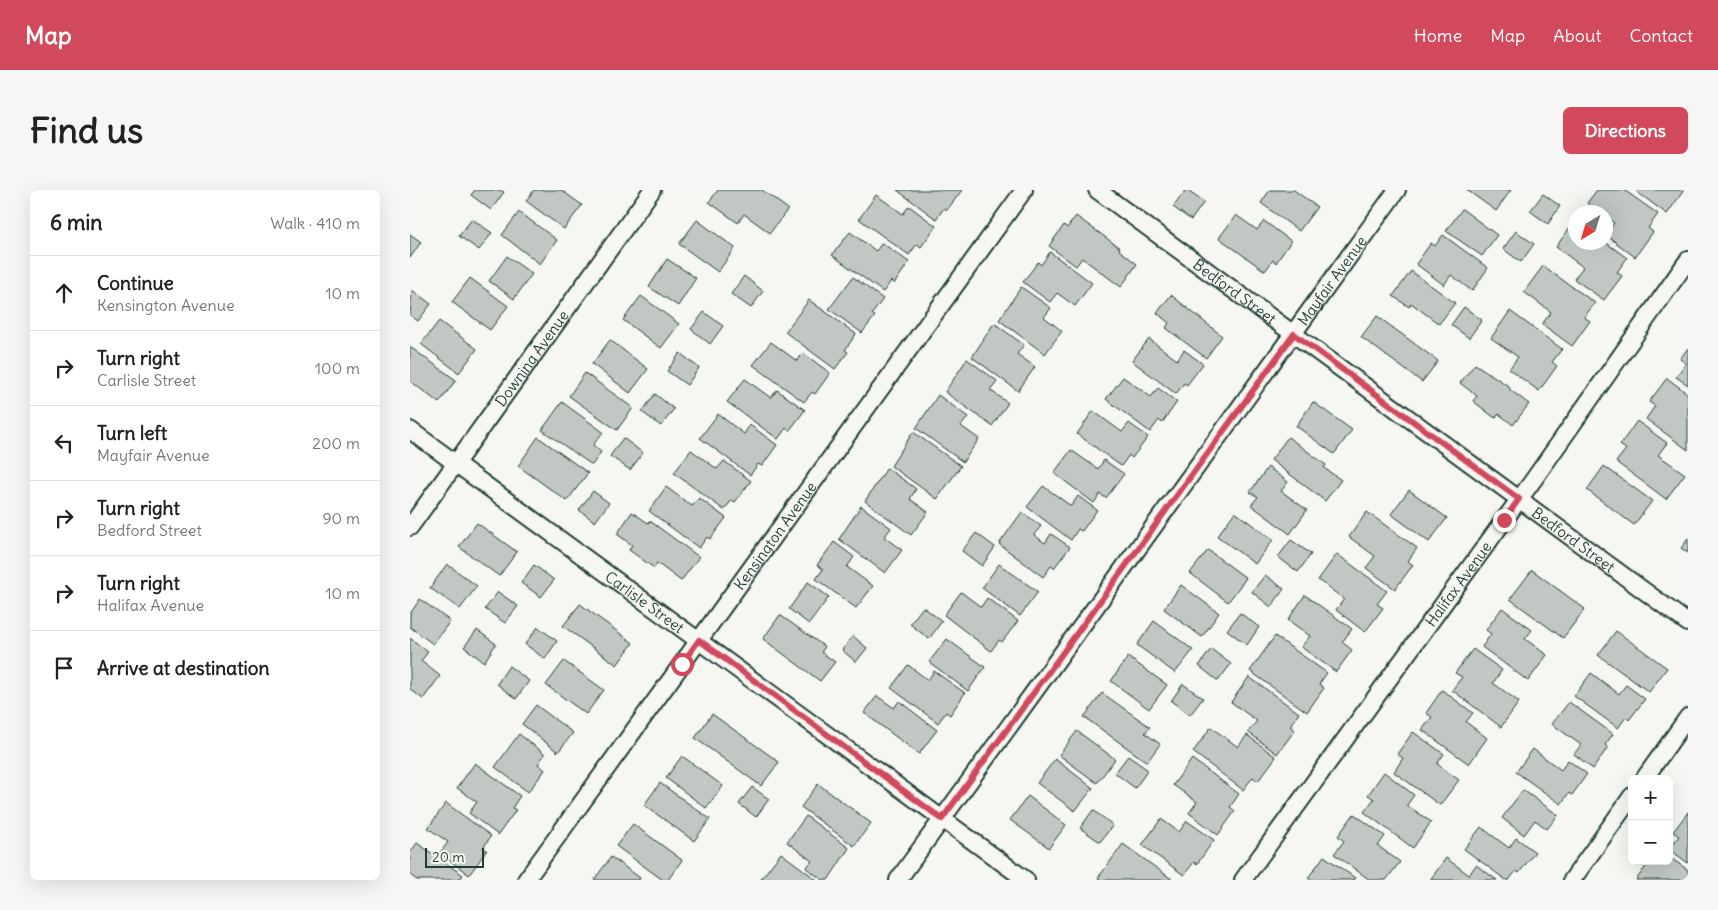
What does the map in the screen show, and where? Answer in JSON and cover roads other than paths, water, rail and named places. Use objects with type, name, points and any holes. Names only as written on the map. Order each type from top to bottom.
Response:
[{"type":"street","name":"Downing Avenue","points":[[410,526],[652,190]]},
{"type":"street","name":"Kensington Avenue","points":[[526,880],[1024,190]]},
{"type":"street","name":"Bedford Street","points":[[1097,190],[1688,623]]},
{"type":"street","name":"Mayfair Avenue","points":[[898,880],[1397,190]]},
{"type":"street","name":"Halifax Avenue","points":[[1243,880],[1519,499],[1688,260]]},
{"type":"street","name":"Carlisle Street","points":[[410,430],[1026,880]]},
{"type":"street","points":[[1647,775],[1688,717]]},
{"type":"street","points":[[1572,880],[1628,802]]}]
